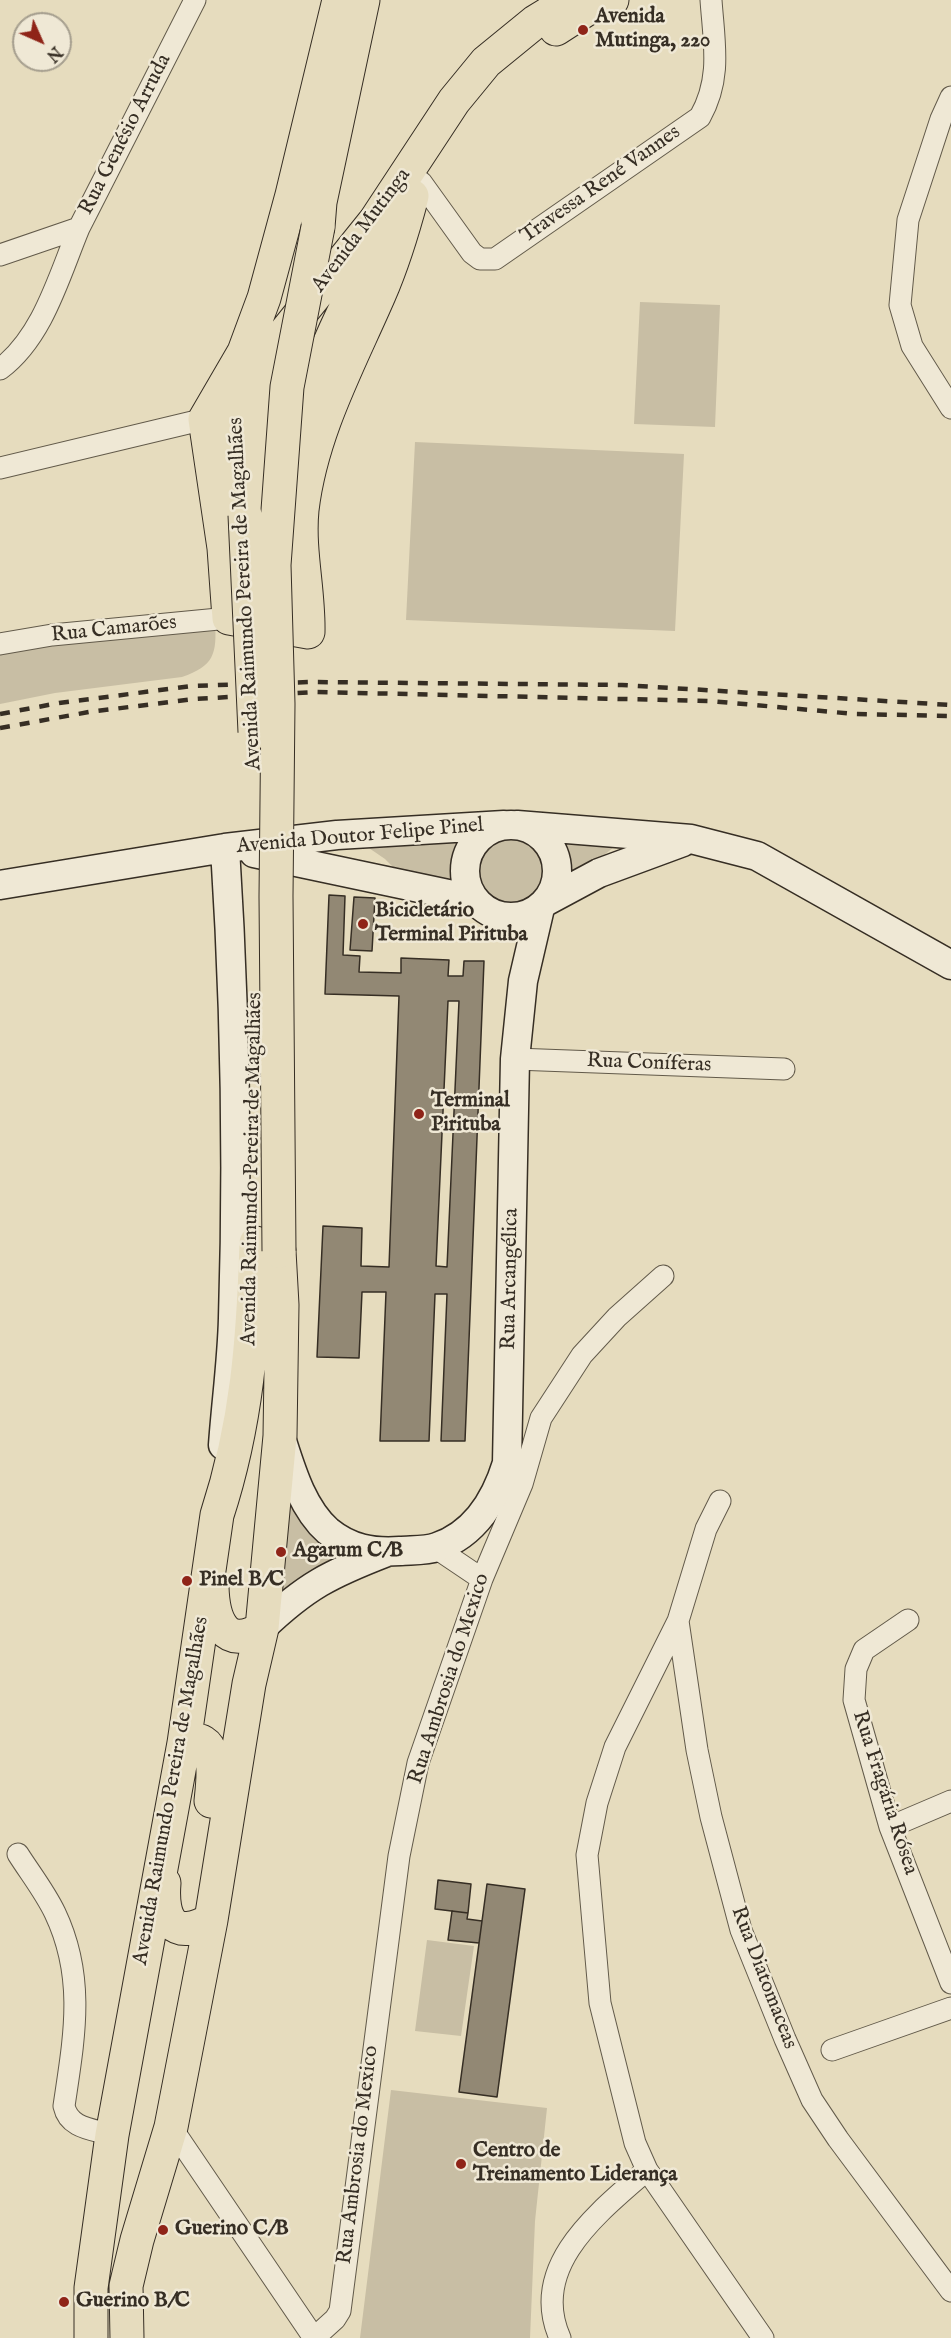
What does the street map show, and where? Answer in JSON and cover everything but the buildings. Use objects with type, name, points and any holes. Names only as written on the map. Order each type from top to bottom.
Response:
[{"type":"main road","name":"Avenida Raimundo Pereira de Magalhães","points":[[91,2338],[91,2288],[112,2135],[184,1743],[211,1552],[218,1515],[229,1480],[246,1396],[268,1247],[255,712],[254,489],[235,448],[235,419],[244,352],[264,298],[292,195],[339,0]]},
{"type":"main road","points":[[268,1247],[278,704],[274,565],[254,489],[287,387],[318,227],[320,202],[363,0]]},
{"type":"main road","name":"Avenida Mutinga","points":[[254,489],[295,433],[323,355],[349,300],[417,189],[468,112],[496,78],[537,41],[588,2]]},
{"type":"main road","name":"Avenida Mutinga","points":[[254,489],[269,363],[280,339],[375,221],[454,101],[486,62],[535,22],[588,2]]},
{"type":"main road","points":[[244,352],[205,419],[224,548],[229,618],[308,633],[308,603],[300,548],[303,508],[314,452],[344,368],[387,275],[417,189]]},
{"type":"main road","points":[[205,419],[235,448]]},
{"type":"main road","points":[[542,905],[555,886],[556,859],[542,836],[510,825],[480,836],[467,858],[467,884],[490,910],[526,915],[599,873],[691,839]]},
{"type":"main road","name":"Avenida Doutor Felipe Pinel","points":[[225,848],[336,835],[510,825],[691,839],[756,856],[951,965]]},
{"type":"main road","points":[[0,885],[225,848],[230,935],[235,1202],[233,1320],[218,1515]]},
{"type":"main road","name":"Avenida Doutor Felipe Pinel","points":[[225,848],[441,892],[490,910]]},
{"type":"main road","name":"Rua Arcangélica","points":[[436,1548],[465,1531],[482,1515],[498,1492],[507,1463],[515,1059],[523,981],[542,905]]},
{"type":"main road","name":"Rua Arcangélica","points":[[490,910],[515,949],[523,981]]},
{"type":"main road","name":"Avenida Raimundo Pereira de Magalhães","points":[[127,2338],[126,2286],[137,2240],[171,2127],[211,1920],[216,1875],[249,1684],[262,1628],[280,1436],[282,1305],[268,1247]]},
{"type":"main road","points":[[280,1436],[301,1492],[326,1529],[356,1548],[372,1552],[436,1548]]},
{"type":"main road","points":[[211,1552],[212,1608],[219,1624],[232,1636],[247,1637],[262,1628],[298,1594],[315,1583],[335,1572],[388,1552]]},
{"type":"main road","points":[[184,1743],[192,1740],[201,1742],[209,1750],[215,1764],[205,1850],[207,1861],[216,1875]]},
{"type":"main road","points":[[165,1842],[163,1901],[168,1921],[174,1926],[188,1929],[211,1920]]},
{"type":"street","name":"Rua Genésio Arruda","points":[[0,255],[79,228],[195,0]]},
{"type":"street","name":"Travessa René Vannes","points":[[417,189],[472,253],[480,259],[495,259],[700,117],[710,99],[716,73],[711,0]]},
{"type":"street","points":[[951,97],[941,119],[908,220],[900,305],[912,346],[951,408]]},
{"type":"street","points":[[0,369],[9,363],[40,322],[79,228]]},
{"type":"street","points":[[0,468],[205,419]]},
{"type":"street","name":"Rua Camarões","points":[[0,644],[52,635],[229,618]]},
{"type":"street","name":"Rua Coníferas","points":[[515,1059],[784,1068]]},
{"type":"street","name":"Rua Ambrosia do Mexico","points":[[314,2338],[336,2319],[340,2311],[399,1856],[418,1763],[482,1579],[522,1484],[542,1418],[582,1355],[617,1317],[663,1276]]},
{"type":"street","points":[[507,1441],[542,1418]]},
{"type":"street","points":[[720,1501],[705,1529],[678,1621],[615,1747],[597,1803],[588,1855],[600,2002],[636,2143],[647,2170],[763,2338]]},
{"type":"street","points":[[436,1548],[482,1579]]},
{"type":"street","name":"Rua Fragária Rósea","points":[[908,1620],[864,1650],[856,1669],[854,1700],[890,1827],[951,1983]]},
{"type":"street","name":"Rua Diatomaceas","points":[[678,1621],[697,1750],[711,1817],[741,1930],[785,2039],[812,2100],[837,2139],[951,2291]]},
{"type":"street","points":[[890,1827],[951,1801]]},
{"type":"street","points":[[18,1854],[54,1912],[68,1945],[76,1991],[65,2114],[76,2125],[112,2135]]},
{"type":"street","points":[[832,2050],[951,2008]]},
{"type":"street","points":[[171,2127],[314,2338]]},
{"type":"street","points":[[560,2338],[551,2312],[553,2286],[563,2260],[576,2237],[647,2170]]},
{"type":"shaded area","points":[[640,302],[720,305],[715,427],[634,424]]},
{"type":"shaded area","points":[[415,442],[684,454],[675,631],[406,620]]},
{"type":"shaded area","points":[[215,622],[214,651],[207,663],[193,673],[182,677],[55,693],[0,704],[0,653]]},
{"type":"shaded area","points":[[541,830],[614,847],[557,893],[561,875],[560,858],[554,843]]},
{"type":"shaded area","points":[[478,835],[466,855],[459,893],[399,873],[385,859],[366,846]]},
{"type":"shaded area","points":[[505,837],[519,837],[538,847],[548,866],[548,880],[538,899],[519,909],[505,909],[486,899],[476,880],[476,866],[486,847]]},
{"type":"shaded area","points":[[282,1466],[355,1553],[278,1603]]},
{"type":"shaded area","points":[[427,1940],[474,1946],[461,2036],[415,2031]]},
{"type":"shaded area","name":"Centro de Treinamento Liderança","points":[[391,2090],[547,2108],[535,2221],[530,2338],[360,2338]]},
{"type":"railway","points":[[0,714],[59,703],[192,686],[310,682],[622,685],[951,705]]},
{"type":"railway","points":[[0,728],[89,712],[194,699],[317,692],[710,701],[855,714],[951,716]]},
{"type":"place","name":"Avenida Mutinga, 220","points":[[583,30]]},
{"type":"place","name":"Bicicletário Terminal Pirituba","points":[[363,924]]},
{"type":"place","name":"Terminal Pirituba","points":[[419,1114]]},
{"type":"place","name":"Agarum C/B","points":[[281,1552]]},
{"type":"place","name":"Pinel B/C","points":[[187,1581]]},
{"type":"place","name":"Centro de Treinamento Liderança","points":[[461,2164]]},
{"type":"place","name":"Guerino C/B","points":[[163,2230]]},
{"type":"place","name":"Guerino B/C","points":[[64,2302]]}]
